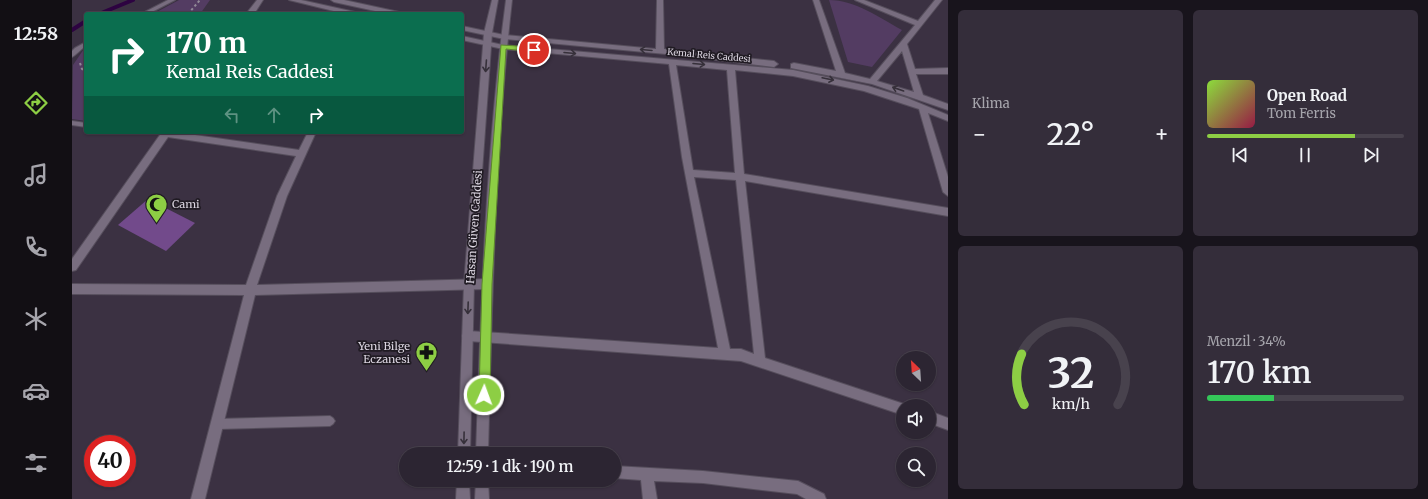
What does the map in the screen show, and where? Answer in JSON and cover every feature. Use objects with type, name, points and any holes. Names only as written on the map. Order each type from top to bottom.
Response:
[{"type":"street","points":[[251,12],[260,0]]},
{"type":"street","points":[[292,0],[346,12]]},
{"type":"street","points":[[334,0],[366,11],[377,12]]},
{"type":"street","points":[[366,11],[371,0]]},
{"type":"street","name":"Hasan Güven Caddesi","points":[[464,447],[469,284],[488,33],[495,0]]},
{"type":"street","name":"Hasan Güven Caddesi","points":[[482,447],[487,284],[504,42],[509,0]]},
{"type":"street","points":[[660,0],[660,51]]},
{"type":"street","points":[[816,0],[841,73]]},
{"type":"street","points":[[858,0],[874,3],[919,24]]},
{"type":"street","points":[[873,81],[903,42],[939,0]]},
{"type":"street","name":"Kemal Reis Caddesi","points":[[464,28],[488,33],[504,42],[672,62],[793,73],[844,82],[887,94],[948,118]]},
{"type":"street","name":"Kemal Reis Caddesi","points":[[464,38],[488,44],[504,42],[660,51],[841,73],[873,81],[948,107]]},
{"type":"street","points":[[903,42],[919,96]]},
{"type":"street","points":[[672,62],[689,173],[725,354]]},
{"type":"street","points":[[731,67],[740,177],[760,361]]},
{"type":"street","points":[[912,72],[948,71]]},
{"type":"street","points":[[922,107],[948,192]]},
{"type":"street","points":[[72,267],[165,134]]},
{"type":"street","points":[[172,134],[302,154]]},
{"type":"street","points":[[198,499],[250,290],[282,196],[311,134]]},
{"type":"street","points":[[689,173],[740,177],[948,212]]},
{"type":"street","points":[[72,289],[250,290],[487,284]]},
{"type":"street","points":[[468,336],[741,355],[896,407]]},
{"type":"street","points":[[936,420],[948,424]]},
{"type":"street","points":[[621,472],[703,477],[798,488],[819,499]]},
{"type":"street","points":[[647,474],[650,499]]},
{"type":"street","points":[[463,487],[463,499]]},
{"type":"street","points":[[482,487],[482,499]]},
{"type":"lane","points":[[148,12],[172,0]]},
{"type":"lane","points":[[72,55],[77,49],[84,45]]},
{"type":"lane","points":[[72,123],[84,125]]},
{"type":"lane","points":[[217,424],[330,421]]},
{"type":"path","points":[[190,12],[200,0]]},
{"type":"shaded area","points":[[179,0],[210,0],[201,12],[157,12]]},
{"type":"shaded area","points":[[829,0],[858,6],[902,30],[872,67],[848,62]]},
{"type":"shaded area","points":[[84,49],[84,121],[72,119],[73,65]]},
{"type":"building","name":"Cami","points":[[148,199],[195,223],[166,251],[118,225]]},
{"type":"waterway","points":[[104,12],[133,0]]},
{"type":"waterway","points":[[72,30],[84,22]]},
{"type":"place","name":"Cami","points":[[156,224]]},
{"type":"place","name":"Yeni Bilge Eczanesi","points":[[426,372]]},
{"type":"route","points":[[484,395],[487,284],[503,47],[534,50]]}]
